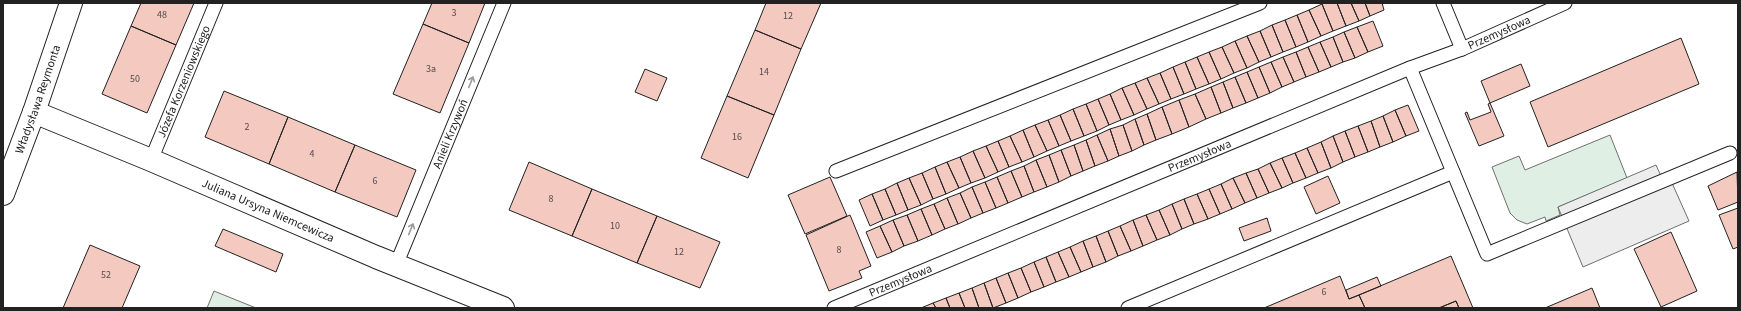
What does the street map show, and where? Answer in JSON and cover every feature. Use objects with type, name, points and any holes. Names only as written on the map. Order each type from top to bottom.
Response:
[{"type":"street","name":"Władysława Reymonta","points":[[3,194],[34,112],[71,3]]},
{"type":"street","name":"Juliana Ursyna Niemcewicza","points":[[34,112],[151,160],[396,265],[503,308]]},
{"type":"lane","name":"Józefa Korzeniowskiego","points":[[151,160],[216,3]]},
{"type":"lane","name":"Anieli Krzywoń","points":[[396,265],[504,3]]},
{"type":"lane","points":[[836,171],[1260,3]]},
{"type":"lane","points":[[1443,3],[1462,49]]},
{"type":"lane","name":"Przemysłowa","points":[[834,308],[1410,68],[1462,49],[1565,3]]},
{"type":"lane","points":[[1410,68],[1487,254],[1730,153]]},
{"type":"lane","points":[[1128,308],[1453,172]]},
{"type":"green space","points":[[1610,135],[1627,178],[1558,207],[1560,215],[1546,221],[1545,217],[1527,224],[1517,220],[1510,213],[1492,167],[1519,156],[1525,170]]},
{"type":"green space","points":[[214,291],[256,308],[207,308]]},
{"type":"shaded area","points":[[1656,165],[1665,185],[1672,183],[1689,221],[1583,267],[1558,207]]},
{"type":"building","points":[[141,3],[194,3],[176,45],[131,26]]},
{"type":"building","points":[[432,3],[485,3],[469,43],[423,24]]},
{"type":"building","points":[[766,3],[821,3],[801,49],[755,30]]},
{"type":"building","points":[[1337,3],[1346,26],[1333,31],[1322,4]]},
{"type":"building","points":[[1337,3],[1351,3],[1359,21],[1346,26]]},
{"type":"building","points":[[1351,3],[1365,3],[1370,16],[1359,21]]},
{"type":"building","points":[[1365,3],[1382,3],[1384,10],[1370,16]]},
{"type":"building","points":[[1322,4],[1333,31],[1321,36],[1309,10]]},
{"type":"building","points":[[1309,10],[1321,36],[1308,42],[1297,15]]},
{"type":"building","points":[[1297,15],[1308,42],[1296,47],[1285,20]]},
{"type":"building","points":[[1285,20],[1296,47],[1283,52],[1272,25]]},
{"type":"building","points":[[1373,21],[1383,46],[1368,52],[1357,27]]},
{"type":"building","points":[[423,24],[469,43],[440,113],[393,94]]},
{"type":"building","points":[[1272,25],[1283,52],[1271,57],[1260,31]]},
{"type":"building","points":[[131,26],[176,45],[147,113],[102,94]]},
{"type":"building","points":[[1357,27],[1368,52],[1355,58],[1344,32]]},
{"type":"building","points":[[755,30],[801,49],[774,115],[727,96]]},
{"type":"building","points":[[1260,31],[1271,57],[1259,62],[1247,36]]},
{"type":"building","points":[[1344,32],[1355,58],[1343,62],[1333,37]]},
{"type":"building","points":[[1247,36],[1259,62],[1247,68],[1235,41]]},
{"type":"building","points":[[1333,37],[1343,62],[1331,67],[1320,42]]},
{"type":"building","points":[[1681,38],[1699,84],[1548,147],[1530,102]]},
{"type":"building","points":[[1235,41],[1247,68],[1234,73],[1222,47]]},
{"type":"building","points":[[1320,42],[1331,67],[1319,72],[1308,47]]},
{"type":"building","points":[[1222,47],[1234,73],[1221,79],[1209,52]]},
{"type":"building","points":[[1308,47],[1319,72],[1306,77],[1296,52]]},
{"type":"building","points":[[1209,52],[1221,79],[1209,84],[1197,57]]},
{"type":"building","points":[[1296,52],[1306,77],[1294,82],[1283,57]]},
{"type":"building","points":[[1197,57],[1209,84],[1196,89],[1185,62]]},
{"type":"building","points":[[1283,57],[1294,82],[1282,87],[1271,62]]},
{"type":"building","points":[[1185,62],[1196,89],[1184,94],[1173,67]]},
{"type":"building","points":[[1271,62],[1282,87],[1270,93],[1259,67]]},
{"type":"building","points":[[1521,64],[1530,86],[1490,103],[1481,81]]},
{"type":"building","points":[[1173,67],[1184,94],[1171,99],[1160,73]]},
{"type":"building","points":[[1259,67],[1270,93],[1258,98],[1247,72]]},
{"type":"building","points":[[645,69],[667,78],[657,101],[635,92]]},
{"type":"building","points":[[1247,72],[1258,98],[1246,103],[1235,77]]},
{"type":"building","points":[[1160,73],[1171,99],[1159,104],[1147,78]]},
{"type":"building","points":[[1235,77],[1246,103],[1233,108],[1223,82]]},
{"type":"building","points":[[1147,78],[1159,104],[1147,109],[1135,83]]},
{"type":"building","points":[[1223,82],[1233,108],[1221,113],[1211,87]]},
{"type":"building","points":[[1135,83],[1147,109],[1134,115],[1122,88]]},
{"type":"building","points":[[1211,87],[1221,113],[1206,119],[1195,94]]},
{"type":"building","points":[[1122,88],[1134,115],[1121,120],[1110,94]]},
{"type":"building","points":[[224,91],[288,117],[269,164],[205,137]]},
{"type":"building","points":[[1110,94],[1121,120],[1109,125],[1098,99]]},
{"type":"building","points":[[1195,94],[1206,119],[1189,127],[1179,100]]},
{"type":"building","points":[[727,96],[774,115],[748,178],[701,158]]},
{"type":"building","points":[[1098,99],[1109,125],[1097,131],[1086,104]]},
{"type":"building","points":[[1179,100],[1189,127],[1172,134],[1162,107]]},
{"type":"building","points":[[1490,103],[1504,136],[1479,146],[1465,113],[1467,112],[1470,120],[1491,112],[1488,104]]},
{"type":"building","points":[[1086,104],[1097,131],[1084,136],[1073,109]]},
{"type":"building","points":[[1408,105],[1419,131],[1406,136],[1395,110]]},
{"type":"building","points":[[1162,107],[1172,134],[1156,140],[1147,114]]},
{"type":"building","points":[[1073,109],[1084,136],[1071,141],[1060,115]]},
{"type":"building","points":[[1395,110],[1406,136],[1393,142],[1383,116]]},
{"type":"building","points":[[1147,114],[1156,140],[1144,145],[1135,119]]},
{"type":"building","points":[[1060,115],[1071,141],[1059,146],[1048,120]]},
{"type":"building","points":[[1383,116],[1393,142],[1380,147],[1371,121]]},
{"type":"building","points":[[288,117],[355,145],[335,192],[269,164]]},
{"type":"building","points":[[1135,119],[1144,145],[1132,151],[1123,125]]},
{"type":"building","points":[[1048,120],[1059,146],[1047,151],[1035,125]]},
{"type":"building","points":[[1371,121],[1380,147],[1368,152],[1358,126]]},
{"type":"building","points":[[1035,125],[1047,151],[1034,157],[1023,130]]},
{"type":"building","points":[[1123,125],[1132,151],[1119,156],[1110,129]]},
{"type":"building","points":[[1358,126],[1368,152],[1355,157],[1345,131]]},
{"type":"building","points":[[1110,129],[1119,156],[1108,161],[1097,135]]},
{"type":"building","points":[[1023,130],[1034,157],[1022,162],[1010,136]]},
{"type":"building","points":[[1345,131],[1355,157],[1343,162],[1333,136]]},
{"type":"building","points":[[1097,135],[1108,161],[1095,166],[1086,140]]},
{"type":"building","points":[[1010,136],[1022,162],[1009,167],[998,141]]},
{"type":"building","points":[[1333,136],[1343,162],[1331,168],[1321,142]]},
{"type":"building","points":[[1086,140],[1095,166],[1083,171],[1074,145]]},
{"type":"building","points":[[998,141],[1009,167],[998,172],[986,146]]},
{"type":"building","points":[[1321,142],[1331,168],[1318,173],[1307,148]]},
{"type":"building","points":[[355,145],[416,170],[397,217],[335,192]]},
{"type":"building","points":[[1074,145],[1083,171],[1071,176],[1061,150]]},
{"type":"building","points":[[986,146],[998,172],[985,178],[973,151]]},
{"type":"building","points":[[1307,148],[1318,173],[1306,178],[1295,153]]},
{"type":"building","points":[[1061,150],[1071,176],[1059,182],[1049,155]]},
{"type":"building","points":[[973,151],[985,178],[971,183],[960,157]]},
{"type":"building","points":[[1295,153],[1306,178],[1293,183],[1282,158]]},
{"type":"building","points":[[1049,155],[1059,182],[1047,187],[1036,160]]},
{"type":"building","points":[[960,157],[971,183],[959,188],[947,162]]},
{"type":"building","points":[[1282,158],[1293,183],[1282,188],[1270,163]]},
{"type":"building","points":[[1036,160],[1047,187],[1034,192],[1024,166]]},
{"type":"building","points":[[529,162],[592,189],[572,236],[509,210]]},
{"type":"building","points":[[947,162],[959,188],[946,194],[935,167]]},
{"type":"building","points":[[1270,163],[1282,188],[1269,193],[1258,169]]},
{"type":"building","points":[[1024,166],[1034,192],[1022,197],[1011,171]]},
{"type":"building","points":[[935,167],[946,194],[933,199],[922,173]]},
{"type":"building","points":[[1258,169],[1269,193],[1257,198],[1246,173]]},
{"type":"building","points":[[1011,171],[1022,197],[1008,203],[997,177]]},
{"type":"building","points":[[1737,172],[1738,202],[1718,210],[1708,186]]},
{"type":"building","points":[[922,173],[933,199],[921,205],[909,178]]},
{"type":"building","points":[[1246,173],[1257,198],[1245,203],[1233,178]]},
{"type":"building","points":[[1328,176],[1340,203],[1316,214],[1304,187]]},
{"type":"building","points":[[830,177],[847,216],[805,234],[788,195]]},
{"type":"building","points":[[997,177],[1008,203],[996,208],[985,182]]},
{"type":"building","points":[[909,178],[921,205],[908,210],[897,183]]},
{"type":"building","points":[[1233,178],[1245,203],[1232,209],[1221,184]]},
{"type":"building","points":[[985,182],[996,208],[983,213],[972,187]]},
{"type":"building","points":[[897,183],[908,210],[896,215],[885,189]]},
{"type":"building","points":[[1221,184],[1232,209],[1220,214],[1209,189]]},
{"type":"building","points":[[972,187],[983,213],[971,218],[960,193]]},
{"type":"building","points":[[592,189],[657,216],[637,263],[572,236]]},
{"type":"building","points":[[885,189],[896,215],[883,220],[872,194]]},
{"type":"building","points":[[1209,189],[1220,214],[1208,219],[1197,194]]},
{"type":"building","points":[[960,193],[971,218],[958,224],[947,198]]},
{"type":"building","points":[[872,194],[883,220],[870,226],[859,200]]},
{"type":"building","points":[[1197,194],[1208,219],[1194,224],[1184,199]]},
{"type":"building","points":[[947,198],[958,224],[945,229],[934,204]]},
{"type":"building","points":[[1184,199],[1194,224],[1182,229],[1172,204]]},
{"type":"building","points":[[934,204],[945,229],[932,235],[921,209]]},
{"type":"building","points":[[1172,204],[1182,229],[1170,235],[1159,210]]},
{"type":"building","points":[[1738,208],[1738,247],[1733,249],[1719,215]]},
{"type":"building","points":[[921,209],[932,235],[918,241],[907,215]]},
{"type":"building","points":[[1159,210],[1170,235],[1157,240],[1146,215]]},
{"type":"building","points":[[850,215],[871,266],[859,271],[862,278],[829,291],[806,235]]},
{"type":"building","points":[[907,215],[918,241],[904,246],[893,220]]},
{"type":"building","points":[[1146,215],[1157,240],[1143,246],[1133,220]]},
{"type":"building","points":[[657,216],[720,242],[700,288],[637,263]]},
{"type":"building","points":[[1267,218],[1271,231],[1244,241],[1239,228]]},
{"type":"building","points":[[893,220],[904,246],[892,252],[880,226]]},
{"type":"building","points":[[1133,220],[1143,246],[1131,251],[1120,226]]},
{"type":"building","points":[[880,226],[892,252],[877,258],[866,232]]},
{"type":"building","points":[[1120,226],[1131,251],[1118,256],[1108,231]]},
{"type":"building","points":[[223,229],[283,254],[276,272],[215,246]]},
{"type":"building","points":[[1108,231],[1118,256],[1106,262],[1096,236]]},
{"type":"building","points":[[1671,232],[1697,291],[1661,307],[1634,249]]},
{"type":"building","points":[[1096,236],[1106,262],[1093,267],[1083,241]]},
{"type":"building","points":[[1083,241],[1093,267],[1081,272],[1070,247]]},
{"type":"building","points":[[90,245],[140,266],[122,308],[63,308]]},
{"type":"building","points":[[1070,247],[1081,272],[1069,277],[1058,252]]},
{"type":"building","points":[[1058,252],[1069,277],[1056,282],[1046,257]]},
{"type":"building","points":[[1451,256],[1473,308],[1459,308],[1456,301],[1439,308],[1365,308],[1359,295]]},
{"type":"building","points":[[1046,257],[1056,282],[1044,287],[1034,262]]},
{"type":"building","points":[[1034,262],[1044,287],[1031,292],[1021,268]]},
{"type":"building","points":[[1021,268],[1031,292],[1018,298],[1008,273]]},
{"type":"building","points":[[1008,273],[1018,298],[1006,303],[996,278]]},
{"type":"building","points":[[1340,276],[1349,299],[1359,295],[1365,308],[1264,308]]},
{"type":"building","points":[[1377,277],[1381,286],[1349,299],[1346,290]]},
{"type":"building","points":[[996,278],[1006,303],[993,308],[984,283]]},
{"type":"building","points":[[984,283],[993,308],[979,308],[972,288]]},
{"type":"building","points":[[972,288],[979,308],[965,308],[959,293]]},
{"type":"building","points":[[1592,288],[1600,308],[1545,308]]},
{"type":"building","points":[[959,293],[965,308],[950,308],[946,298]]},
{"type":"building","points":[[946,298],[950,308],[936,308],[933,303]]},
{"type":"building","points":[[1456,301],[1459,308],[1439,308]]},
{"type":"building","points":[[933,303],[936,308],[921,308]]}]
